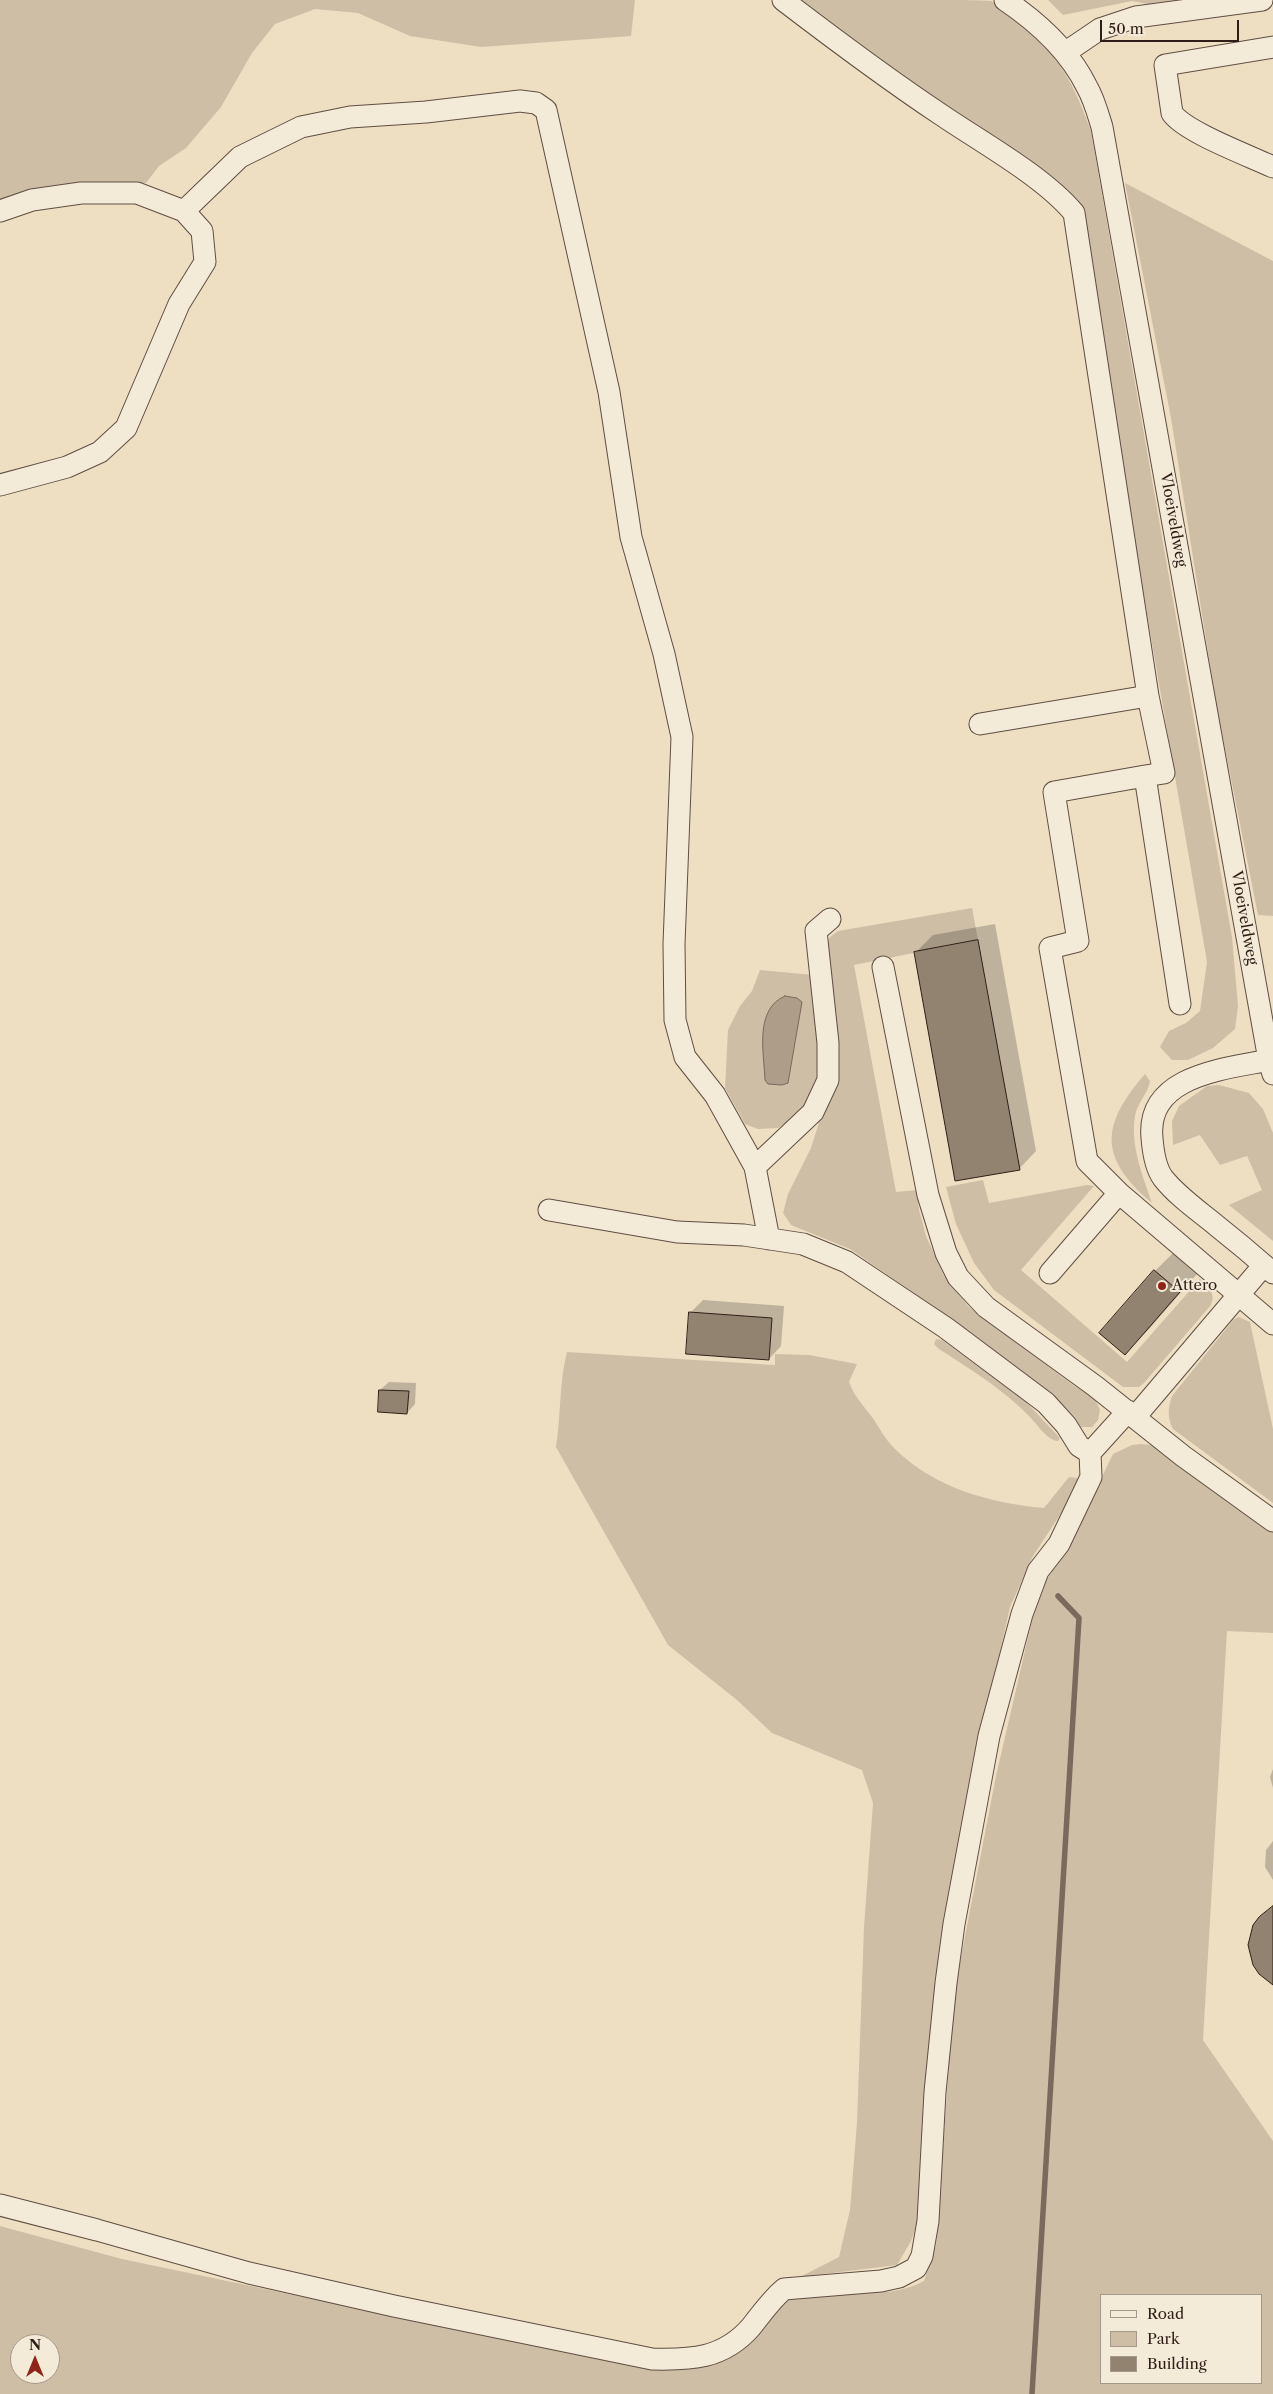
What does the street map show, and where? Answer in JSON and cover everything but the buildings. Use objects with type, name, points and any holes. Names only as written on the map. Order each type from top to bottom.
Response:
[{"type":"street","points":[[783,0],[935,111],[1045,185],[1074,213],[1148,696],[1164,773],[1054,792],[1078,941],[1050,948],[1087,1161],[1119,1192],[1273,1324]]},
{"type":"street","name":"Vloeiveldweg","points":[[1005,0],[1030,17],[1066,52],[1088,88],[1102,127],[1271,1067]]},
{"type":"street","points":[[1066,52],[1100,29],[1136,17],[1262,0]]},
{"type":"street","points":[[1273,47],[1165,65],[1172,113],[1177,120],[1273,167]]},
{"type":"street","points":[[184,211],[240,157],[301,127],[350,117],[426,112],[520,101],[536,103],[546,110],[609,392],[631,537],[664,654],[682,737],[674,944],[675,1020],[685,1057],[715,1095],[755,1167],[769,1239]]},
{"type":"street","points":[[0,211],[32,200],[81,193],[137,193],[184,211],[202,232],[205,262],[179,304],[126,428],[100,452],[67,467],[0,485]]},
{"type":"street","points":[[980,724],[1148,696]]},
{"type":"street","points":[[1145,776],[1180,1004]]},
{"type":"street","points":[[755,1167],[813,1112],[828,1080],[828,1043],[816,931],[830,919]]},
{"type":"street","points":[[883,967],[928,1195],[946,1253],[958,1277],[986,1307],[1132,1414],[1183,1456],[1273,1521]]},
{"type":"street","points":[[0,2206],[249,2273],[394,2306],[652,2359],[684,2360],[706,2357],[720,2351],[749,2328],[772,2300],[784,2289],[882,2281],[899,2277],[916,2268],[922,2256],[928,2221],[935,2092],[954,1924],[989,1736],[1022,1614],[1038,1571],[1059,1544],[1091,1477],[1090,1453],[1132,1414],[1239,1294],[1268,1269],[1181,1197],[1162,1176],[1153,1155],[1151,1133],[1154,1116],[1160,1100],[1173,1089],[1191,1079],[1214,1071],[1271,1067]]},
{"type":"street","points":[[1050,1273],[1119,1192]]},
{"type":"street","points":[[549,1210],[677,1232],[744,1235],[803,1244],[846,1262],[946,1328],[1046,1403],[1066,1425],[1078,1446],[1090,1453]]},
{"type":"green space","points":[[0,0],[635,0],[631,36],[481,47],[410,36],[358,13],[315,9],[275,24],[252,53],[221,107],[186,148],[159,166],[146,183],[81,183],[0,201]]},
{"type":"green space","points":[[800,0],[991,1],[1027,25],[1054,56],[1075,92],[1091,131],[1232,937],[1238,1006],[1235,1029],[1213,1048],[1188,1060],[1172,1060],[1160,1047],[1169,1031],[1186,1023],[1200,1011],[1207,962],[1110,400],[1073,199]]},
{"type":"green space","points":[[1048,0],[1187,0],[1153,5],[1132,1],[1063,15]]},
{"type":"green space","points":[[1125,183],[1273,261],[1273,916],[1258,915],[1216,703],[1171,418]]},
{"type":"green space","points":[[972,908],[978,940],[854,965],[896,1192],[917,1190],[919,1210],[926,1236],[943,1274],[969,1307],[1073,1385],[1095,1399],[1100,1410],[1098,1420],[1092,1427],[1080,1427],[1075,1417],[1052,1395],[969,1331],[850,1249],[791,1225],[783,1213],[788,1194],[811,1148],[822,1113],[838,1086],[836,1035],[823,954],[830,937],[838,931]]},
{"type":"green space","points":[[760,970],[813,975],[817,995],[819,1079],[804,1112],[778,1128],[758,1129],[745,1124],[725,1088],[728,1030],[740,1006],[752,991]]},
{"type":"green space","points":[[1145,1074],[1150,1081],[1136,1111],[1134,1138],[1141,1172],[1152,1203],[1122,1171],[1115,1156],[1112,1141],[1113,1126],[1120,1110]]},
{"type":"green space","points":[[1219,1085],[1249,1093],[1263,1109],[1273,1133],[1273,1241],[1229,1205],[1262,1190],[1247,1156],[1220,1165],[1200,1135],[1173,1145],[1172,1121],[1179,1106],[1207,1086]]},
{"type":"green space","points":[[983,1180],[989,1203],[1087,1185],[1094,1186],[1021,1270],[1127,1362],[1200,1279],[1212,1294],[1211,1305],[1144,1383],[1139,1387],[1123,1387],[994,1290],[974,1263],[956,1224],[946,1187]]},
{"type":"green space","points":[[1239,1317],[1250,1322],[1273,1429],[1273,1503],[1173,1429],[1169,1416],[1172,1396],[1234,1319]]},
{"type":"green space","points":[[936,1339],[942,1340],[1026,1402],[1060,1438],[1058,1441],[1045,1434],[1027,1414],[996,1387],[939,1349],[934,1344]]},
{"type":"green space","points":[[567,1352],[775,1365],[775,1354],[809,1355],[857,1364],[849,1382],[856,1396],[894,1448],[927,1474],[964,1491],[983,1497],[1024,1506],[1044,1508],[1069,1477],[1077,1478],[1081,1483],[1033,1556],[1010,1607],[986,1715],[921,2213],[911,2241],[897,2265],[800,2277],[839,2257],[850,2210],[857,2123],[864,1927],[873,1803],[862,1770],[772,1733],[737,1700],[668,1645],[556,1447],[564,1364]]},
{"type":"green space","points":[[1132,1445],[1153,1445],[1273,1532],[1273,1633],[1227,1631],[1203,2040],[1273,2141],[1273,2394],[0,2394],[0,2226],[122,2259],[638,2367],[686,2368],[720,2362],[731,2357],[744,2346],[774,2308],[780,2303],[793,2298],[816,2294],[895,2291],[924,2281],[936,2245],[954,1993],[996,1776],[1039,1590],[1063,1556],[1113,1454]]},
{"type":"shaded area","points":[[785,996],[797,998],[802,1002],[788,1083],[782,1085],[768,1084],[765,1080],[763,1057],[765,1021],[775,1002]]},
{"type":"waterway","points":[[1032,2394],[1079,1618],[1058,1596]]},
{"type":"place","name":"Attero","points":[[1162,1286]]}]
